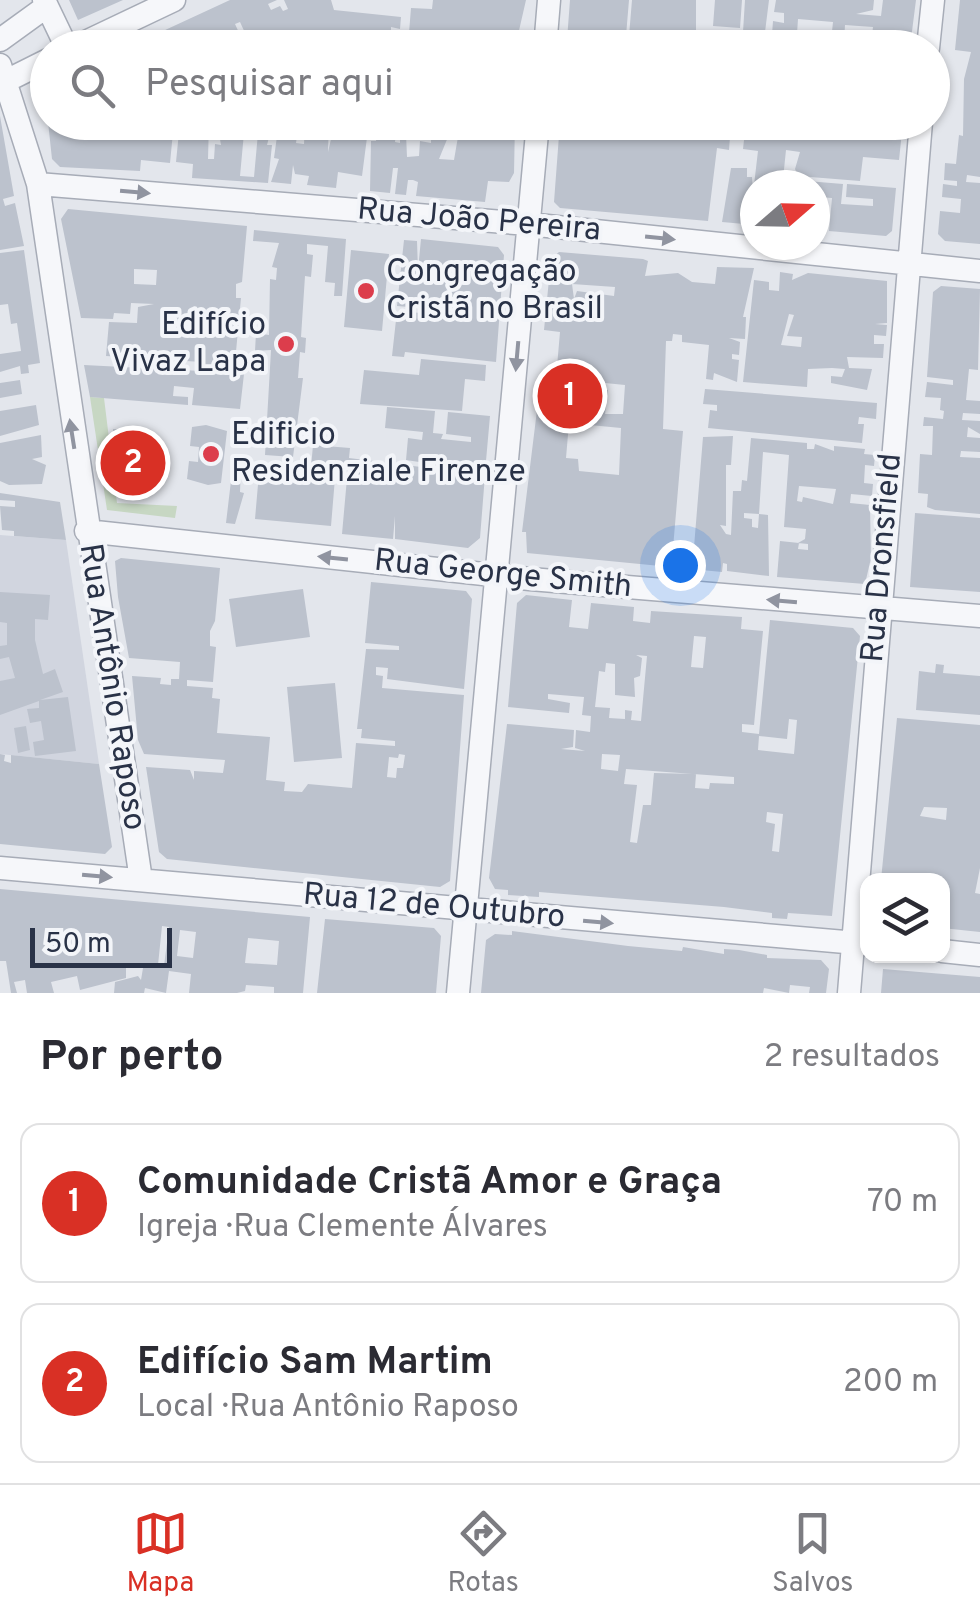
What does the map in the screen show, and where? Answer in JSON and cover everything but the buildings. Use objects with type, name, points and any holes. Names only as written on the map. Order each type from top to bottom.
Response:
[{"type":"street","points":[[109,30],[174,0]]},
{"type":"street","points":[[546,30],[549,0]]},
{"type":"street","points":[[930,30],[933,0]]},
{"type":"street","points":[[0,40],[46,3],[60,30]]},
{"type":"street","points":[[2,77],[30,67]]},
{"type":"street","name":"Rua Antônio Raposo","points":[[2,77],[38,184],[86,531],[141,880]]},
{"type":"street","points":[[458,993],[536,140]]},
{"type":"street","name":"Rua Dronsfield","points":[[865,873],[879,609],[919,140]]},
{"type":"street","name":"Rua João Pereira","points":[[38,184],[528,224],[980,271]]},
{"type":"street","name":"Rua George Smith","points":[[86,531],[499,576],[980,616]]},
{"type":"street","name":"Rua 12 de Outubro","points":[[0,868],[860,944]]},
{"type":"street","name":"Rua Dronsfield","points":[[849,993],[860,948]]},
{"type":"street","points":[[950,952],[980,955]]},
{"type":"shaded area","points":[[0,535],[66,540],[99,764],[0,754]]},
{"type":"green space","points":[[90,397],[104,398],[117,503],[177,506],[175,518],[107,510]]},
{"type":"place","name":"Congregação Cristã no Brasil","points":[[366,291]]},
{"type":"place","name":"Edifício Vivaz Lapa","points":[[286,344]]},
{"type":"place","name":"Comunidade Cristã Amor e Graça","points":[[570,396]]},
{"type":"place","name":"Edificio Residenziale Firenze","points":[[211,454]]},
{"type":"place","name":"Edifício Sam Martim","points":[[133,463]]}]
